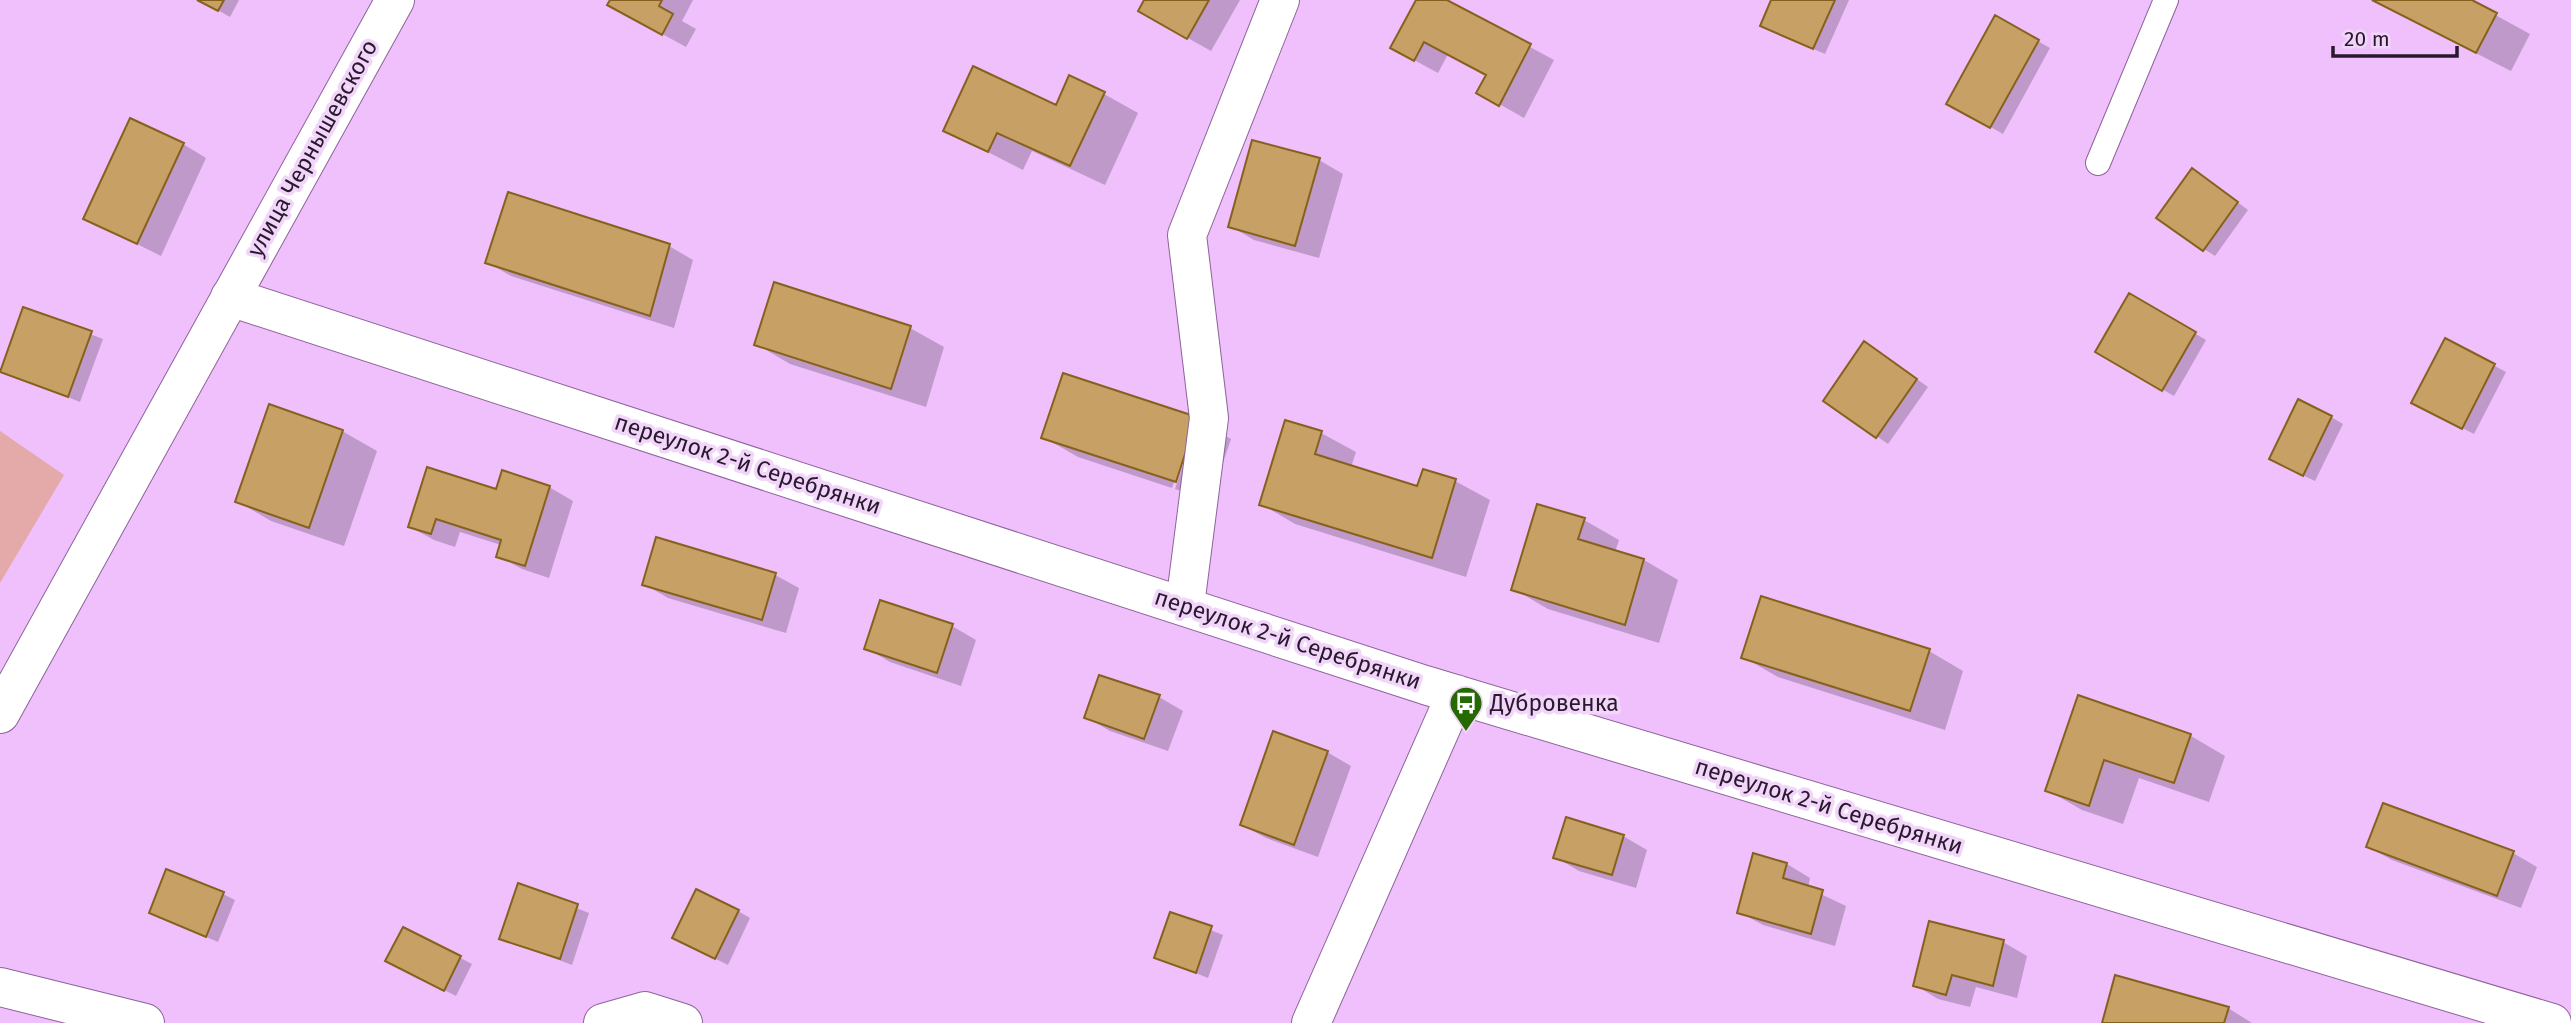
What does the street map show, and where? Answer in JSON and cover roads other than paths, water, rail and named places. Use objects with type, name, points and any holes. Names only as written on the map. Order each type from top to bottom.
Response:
[{"type":"street","name":"улица Чернышевского","points":[[0,714],[395,0]]},
{"type":"street","points":[[1185,605],[1209,418],[1187,235],[1280,0]]},
{"type":"street","name":"переулок 2-й Серебрянки","points":[[230,297],[1456,694],[2552,1023]]},
{"type":"street","points":[[1311,1023],[1456,694]]},
{"type":"street","points":[[0,987],[145,1023]]},
{"type":"street","points":[[603,1023],[645,1011],[683,1023]]},
{"type":"lane","points":[[2098,163],[2166,0]]},
{"type":"place","name":"Дубровенка","points":[[1466,733]]}]
